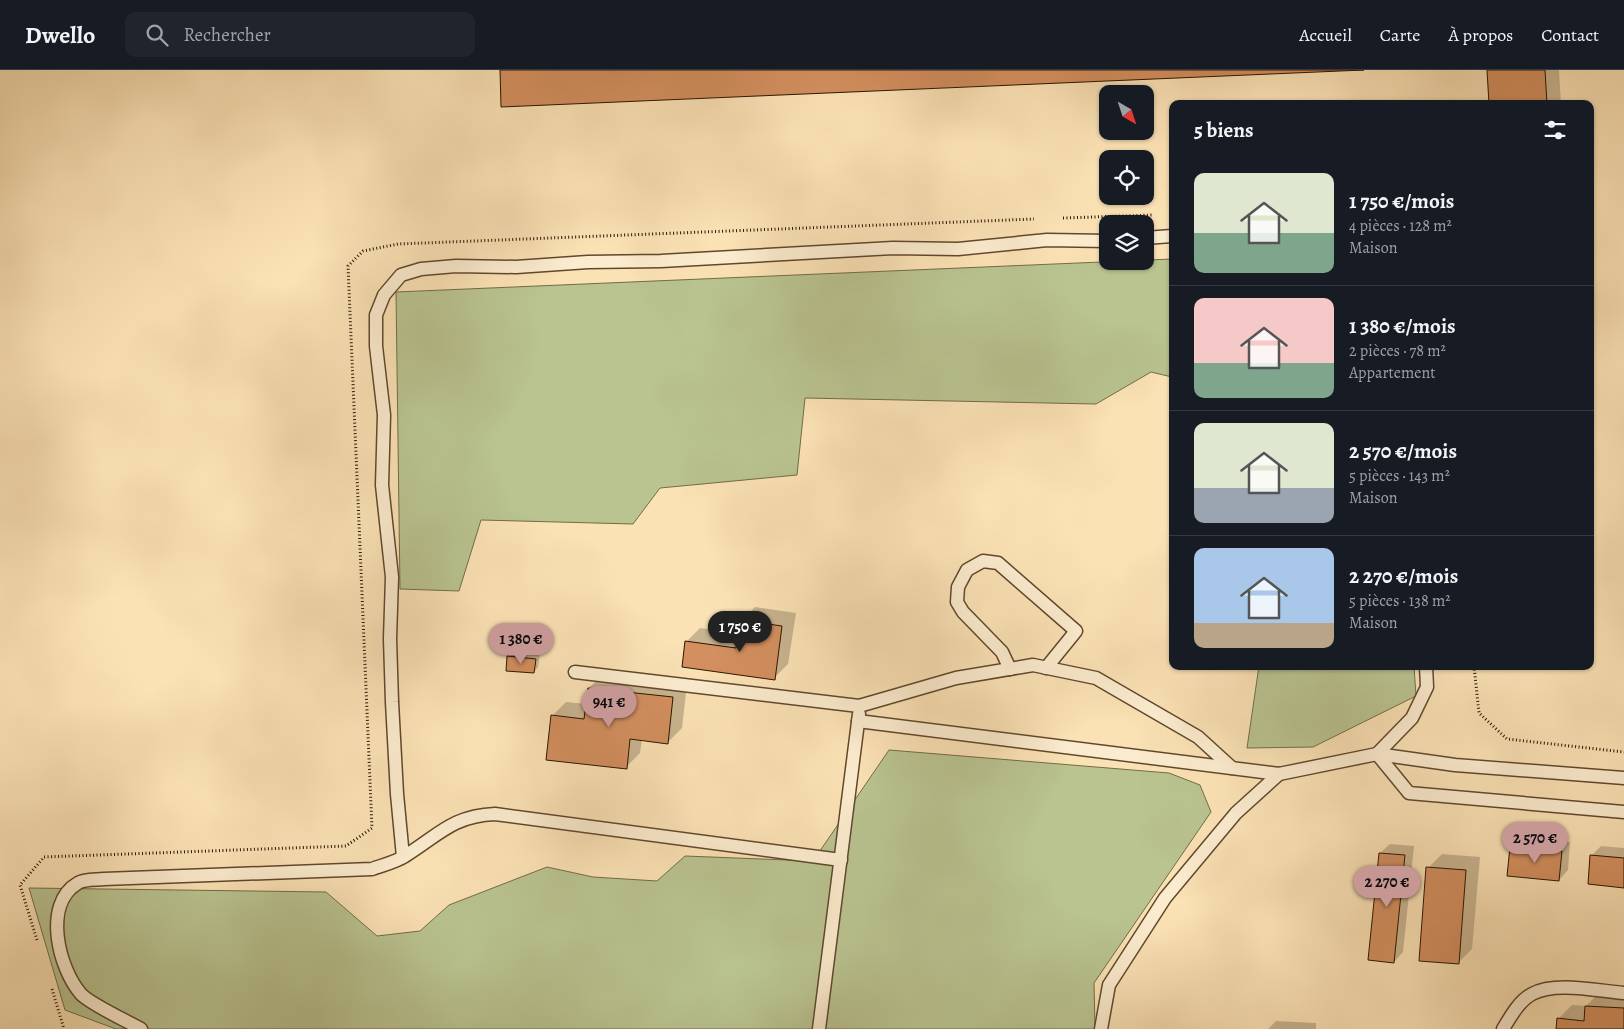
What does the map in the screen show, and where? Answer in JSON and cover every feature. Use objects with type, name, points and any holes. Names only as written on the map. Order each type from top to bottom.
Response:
[{"type":"lane","points":[[1154,237],[1169,236]]},
{"type":"lane","points":[[403,857],[397,794],[391,675],[392,577],[382,485],[384,415],[376,346],[376,315],[384,295],[401,275],[421,269],[456,266],[516,267],[893,248],[958,249],[1047,240],[1099,241]]},
{"type":"lane","points":[[1010,669],[1002,652],[963,612],[957,602],[958,587],[967,570],[983,561],[998,563],[1076,631],[1046,668]]},
{"type":"lane","points":[[575,672],[860,706],[956,678],[1033,665],[1096,678],[1198,736],[1232,768]]},
{"type":"lane","points":[[1378,754],[1412,718],[1427,688],[1426,670]]},
{"type":"lane","points":[[819,1029],[860,706]]},
{"type":"lane","points":[[858,721],[1279,774],[1378,754],[1455,765],[1624,778]]},
{"type":"lane","points":[[1378,754],[1408,793],[1624,812]]},
{"type":"lane","points":[[1100,1029],[1109,985],[1165,898],[1236,812],[1279,774]]},
{"type":"lane","points":[[141,1029],[82,995],[67,970],[57,936],[56,917],[66,895],[78,883],[104,879],[372,869],[403,857],[452,823],[475,815],[495,814],[841,860]]},
{"type":"lane","points":[[1503,1029],[1516,1008],[1532,994],[1553,987],[1624,994]]},
{"type":"path","points":[[1054,219],[1163,215]]},
{"type":"path","points":[[39,948],[20,885],[44,857],[346,846],[372,828],[348,266],[363,251],[408,244],[1035,219]]},
{"type":"path","points":[[1474,670],[1479,713],[1507,739],[1624,752]]},
{"type":"path","points":[[50,984],[64,1029]]},
{"type":"green space","points":[[1169,259],[1169,376],[1151,372],[1096,404],[805,398],[797,475],[660,488],[633,524],[481,520],[459,591],[400,589],[396,292],[1099,262],[1099,270],[1154,270],[1154,260]]},
{"type":"green space","points":[[1258,670],[1414,670],[1416,696],[1313,747],[1247,748]]},
{"type":"green space","points":[[889,750],[1169,773],[1200,785],[1211,812],[1094,983],[1095,1029],[116,1029],[65,1010],[29,888],[326,892],[377,936],[420,931],[449,905],[547,867],[593,877],[657,881],[685,856],[813,861]]},
{"type":"building","points":[[500,70],[1364,70],[501,107]]},
{"type":"building","points":[[1487,70],[1545,70],[1547,100],[1489,100]]},
{"type":"building","points":[[740,620],[782,626],[775,680],[682,667],[685,641],[736,648]]},
{"type":"building","points":[[507,656],[536,659],[534,673],[506,671]]},
{"type":"building","points":[[588,688],[673,697],[668,744],[630,739],[627,769],[546,760],[551,715],[584,719]]},
{"type":"building","points":[[1510,847],[1562,851],[1559,881],[1507,876]]},
{"type":"building","points":[[1379,853],[1405,855],[1394,963],[1368,960]]},
{"type":"building","points":[[1590,855],[1624,858],[1624,888],[1588,884]]},
{"type":"building","points":[[1426,867],[1466,870],[1459,964],[1419,961]]},
{"type":"building","points":[[1585,1006],[1624,1008],[1624,1029],[1556,1029],[1557,1018],[1584,1021]]}]
